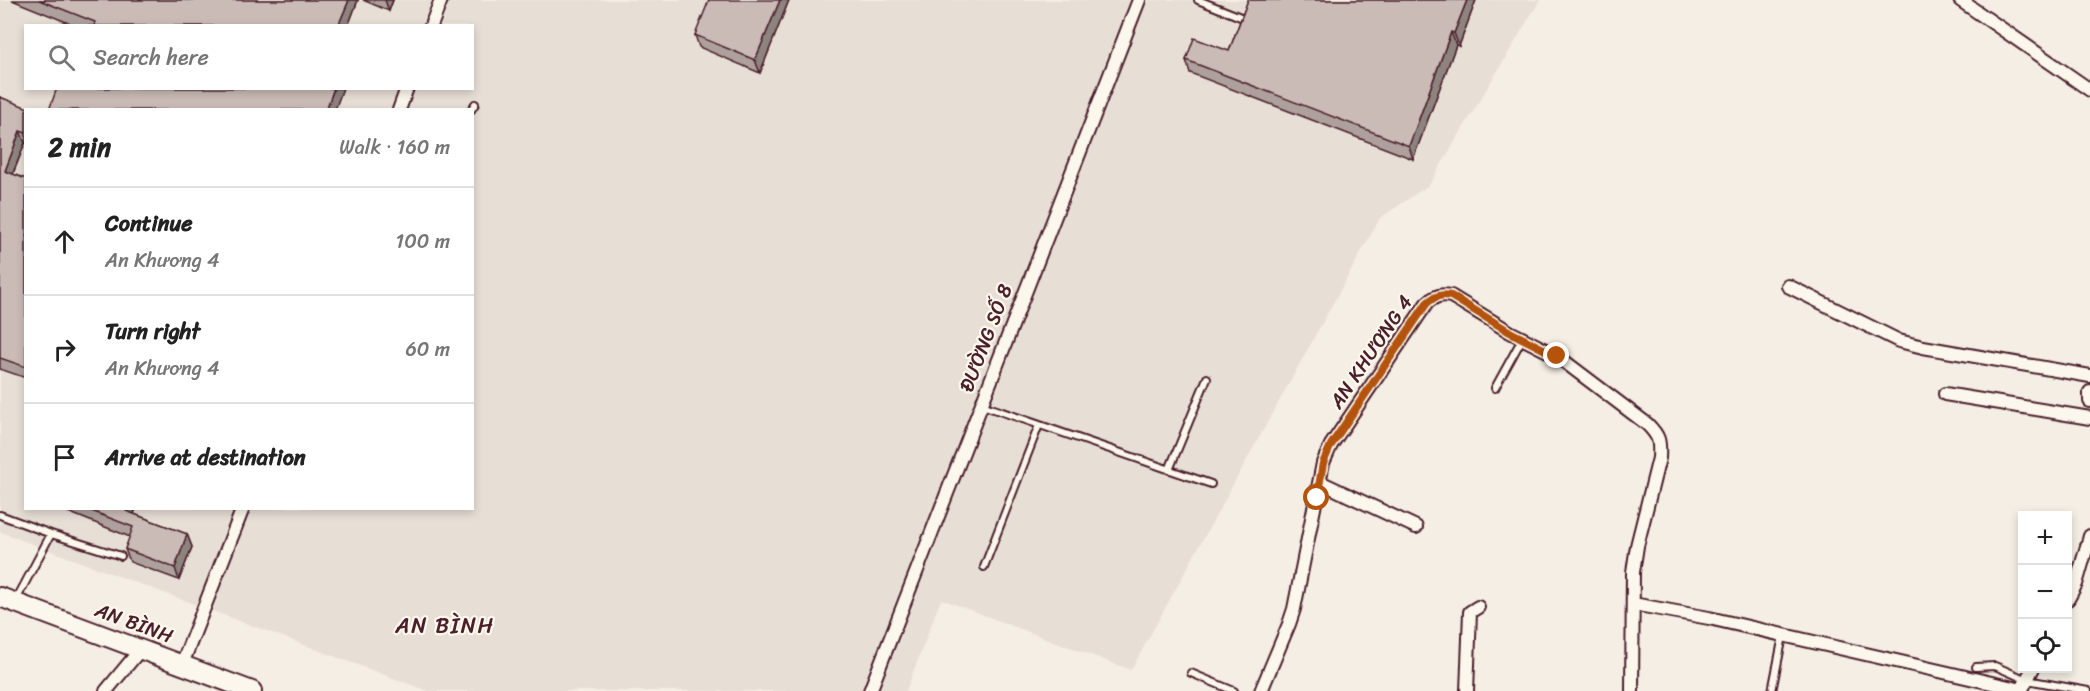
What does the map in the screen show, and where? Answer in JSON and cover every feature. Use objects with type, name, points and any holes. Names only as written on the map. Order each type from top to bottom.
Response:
[{"type":"main road","name":"AN BÌNH","points":[[8,600],[252,691]]},
{"type":"street","points":[[432,24],[441,0]]},
{"type":"street","name":"ĐƯỜNG SỐ 8","points":[[870,691],[1138,0]]},
{"type":"street","points":[[1960,0],[2090,90]]},
{"type":"street","points":[[399,108],[406,90]]},
{"type":"street","points":[[1788,286],[1899,341],[2090,376]]},
{"type":"street","name":"AN KHƯƠNG 4","points":[[1261,691],[1294,609],[1323,463],[1331,445],[1427,303],[1442,294],[1451,296],[1557,356],[1647,424],[1658,435],[1659,458],[1637,546],[1633,572],[1632,691]]},
{"type":"street","points":[[2090,392],[2090,401]]},
{"type":"street","points":[[1946,394],[2090,418]]},
{"type":"street","points":[[1320,482],[1416,527]]},
{"type":"street","points":[[182,664],[242,510]]},
{"type":"street","points":[[2072,591],[2090,536]]},
{"type":"street","points":[[1633,604],[1709,618],[1783,636],[2026,682]]},
{"type":"street","points":[[1467,691],[1470,612],[1478,607]]},
{"type":"street","points":[[106,691],[140,650]]},
{"type":"lane","points":[[1198,0],[1243,18]]},
{"type":"lane","points":[[1495,387],[1523,338]]},
{"type":"lane","points":[[1169,470],[1207,378]]},
{"type":"lane","points":[[981,404],[1211,484]]},
{"type":"lane","points":[[984,567],[1039,424]]},
{"type":"lane","points":[[0,515],[121,556]]},
{"type":"lane","points":[[8,600],[51,534]]},
{"type":"lane","points":[[1772,691],[1783,636]]},
{"type":"lane","points":[[1976,667],[1995,666],[2026,682],[2088,691]]},
{"type":"lane","points":[[1191,674],[1234,691]]},
{"type":"shaded area","points":[[0,0],[1540,0],[1429,185],[1380,218],[1131,670],[941,599],[906,691],[428,691],[0,532]]},
{"type":"building","points":[[39,0],[349,0],[339,24],[94,24],[95,22]]},
{"type":"building","points":[[709,0],[780,0],[755,60],[695,35]]},
{"type":"building","points":[[1248,0],[1467,0],[1454,33],[1451,32],[1409,146],[1186,60],[1194,38],[1229,51]]},
{"type":"building","points":[[56,90],[333,90],[327,108],[50,108]]},
{"type":"building","points":[[0,97],[28,108],[24,108],[24,132],[20,131],[5,171],[24,178],[24,366],[0,358]]},
{"type":"building","points":[[89,510],[126,510],[187,534],[175,568],[125,549],[133,527]]},
{"type":"district","name":"AN BÌNH","points":[[445,625]]},
{"type":"route","points":[[1317,498],[1323,463],[1331,445],[1427,303],[1434,297],[1442,294],[1451,296],[1510,332],[1557,356]]}]
